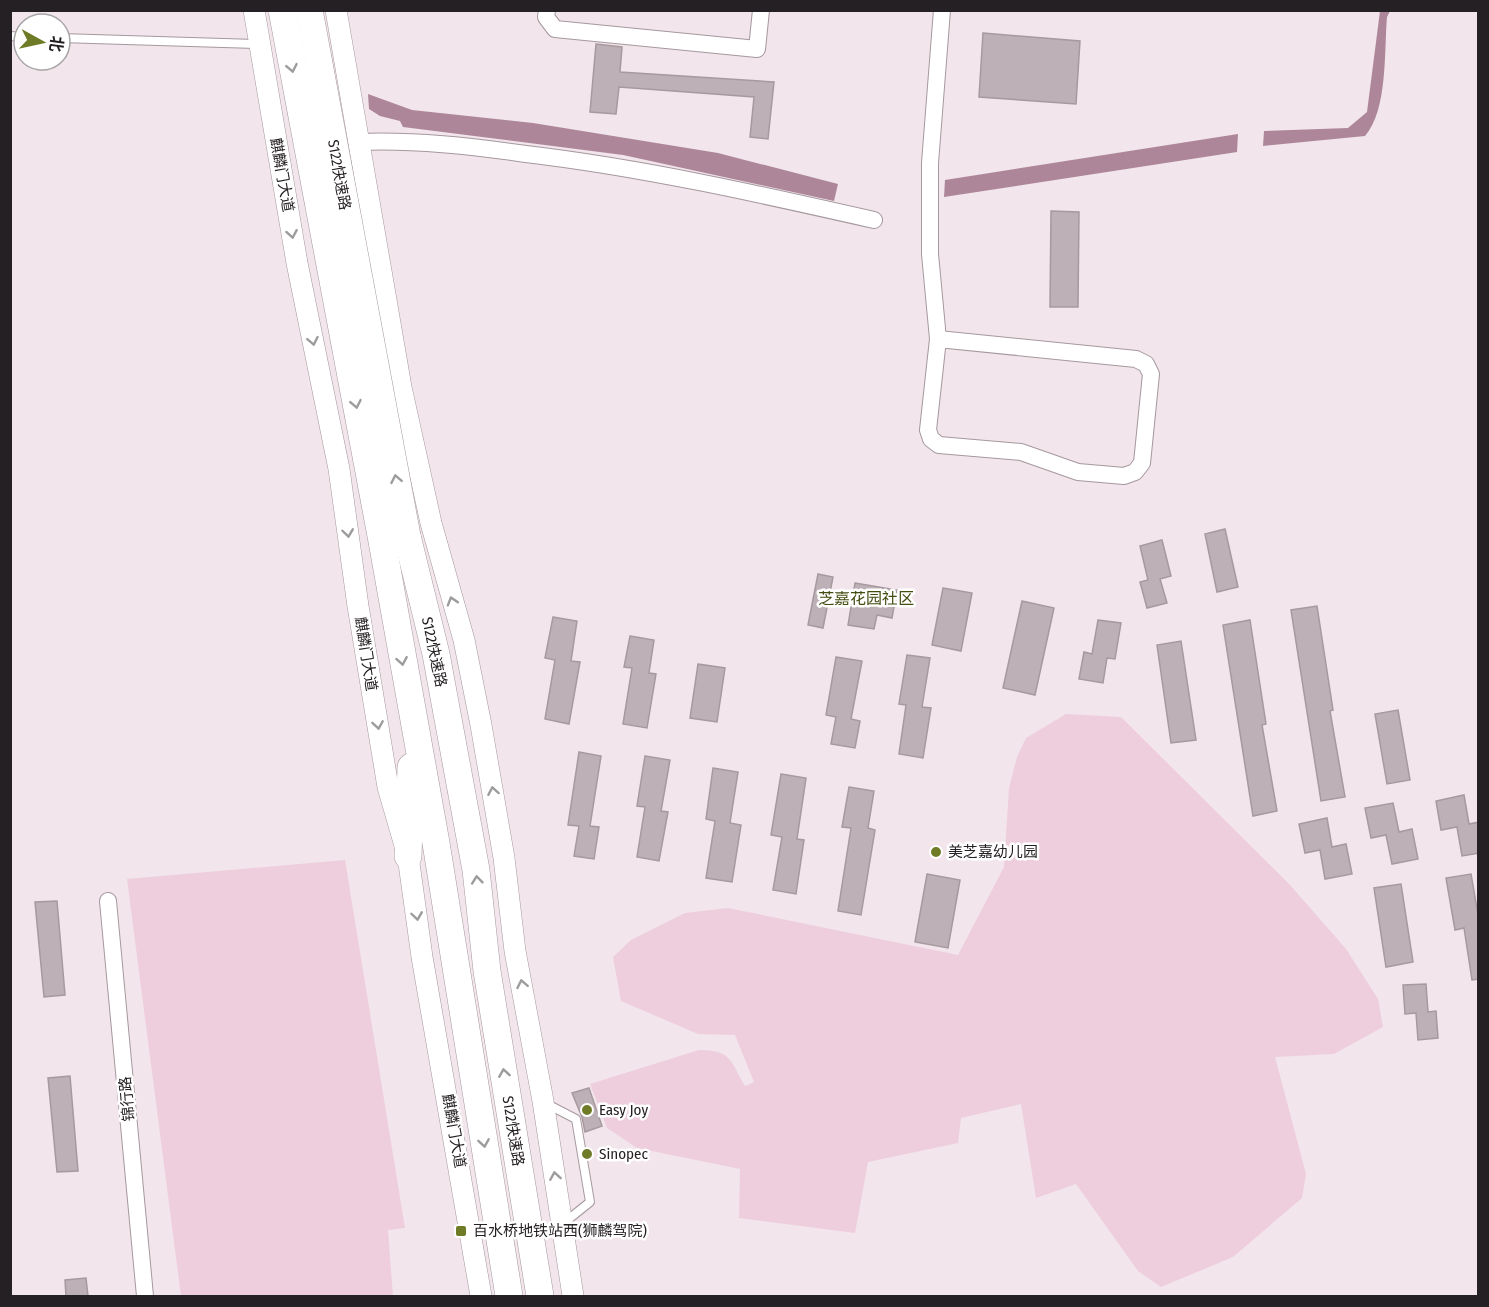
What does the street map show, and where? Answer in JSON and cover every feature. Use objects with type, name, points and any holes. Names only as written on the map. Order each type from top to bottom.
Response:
[{"type":"highway","name":"S122快速路","points":[[282,10],[394,538],[436,654],[476,870],[487,971],[540,1296]]},
{"type":"highway","name":"S122快速路","points":[[309,10],[394,538],[412,715],[438,855],[509,1296]]},
{"type":"highway","points":[[408,856],[412,715]]},
{"type":"street","name":"麒麟门大道","points":[[254,10],[306,308],[339,469],[358,606],[388,787],[408,856],[422,957],[481,1296]]},
{"type":"street","points":[[336,10],[401,387],[430,523],[464,640],[481,725],[504,858],[515,951],[543,1101],[573,1296]]},
{"type":"street","points":[[547,10],[546,17],[555,29],[757,49],[761,10]]},
{"type":"street","points":[[938,339],[1136,359],[1146,364],[1151,374],[1142,463],[1135,472],[1124,476],[1078,472],[1021,453],[939,445],[931,439],[928,430],[938,339],[930,254],[930,163],[942,10]]},
{"type":"street","points":[[358,134],[588,161],[732,188],[874,220]]},
{"type":"street","points":[[285,194],[296,207],[309,214],[333,212],[353,198],[365,179]]},
{"type":"street","points":[[306,308],[315,278],[333,256],[341,252],[370,266],[385,292]]},
{"type":"street","name":"锦行路","points":[[108,901],[145,1296]]},
{"type":"lane","points":[[72,38],[260,44]]},
{"type":"lane","points":[[543,1101],[576,1119],[590,1203],[562,1224]]},
{"type":"shaded area","points":[[1380,11],[1390,11],[1387,17],[1384,80],[1378,111],[1365,136],[1263,146],[1264,131],[1348,128],[1367,112]]},
{"type":"shaded area","points":[[368,94],[412,110],[533,123],[718,153],[838,184],[834,201],[623,155],[403,127],[400,121],[380,116],[369,109]]},
{"type":"shaded area","points":[[1238,134],[1237,152],[944,197],[945,180]]},
{"type":"shaded area","points":[[1066,714],[1121,717],[1290,885],[1346,949],[1378,999],[1383,1027],[1334,1054],[1275,1057],[1306,1174],[1302,1198],[1233,1257],[1161,1287],[1138,1271],[1076,1184],[1036,1198],[1021,1104],[961,1118],[958,1143],[868,1162],[855,1233],[739,1218],[740,1169],[637,1148],[607,1128],[590,1084],[699,1050],[724,1055],[733,1064],[745,1086],[754,1082],[735,1035],[698,1034],[621,1001],[613,957],[631,940],[685,913],[728,908],[958,955],[1004,867],[1009,788],[1017,757],[1026,738]]},
{"type":"shaded area","points":[[345,860],[405,1228],[388,1230],[393,1296],[181,1296],[127,879]]},
{"type":"building","points":[[983,33],[1080,41],[1076,104],[979,97]]},
{"type":"building","points":[[596,44],[622,47],[620,72],[774,82],[768,139],[750,137],[754,97],[619,87],[616,114],[590,112]]},
{"type":"building","points":[[1051,211],[1079,212],[1078,307],[1050,307]]},
{"type":"building","points":[[1225,529],[1238,587],[1217,592],[1205,534]]},
{"type":"building","points":[[1162,540],[1171,576],[1160,579],[1167,603],[1147,608],[1140,582],[1148,580],[1140,546]]},
{"type":"building","points":[[818,574],[833,577],[823,628],[808,625]]},
{"type":"building","points":[[855,583],[897,590],[892,618],[877,615],[874,629],[848,625]]},
{"type":"building","points":[[943,588],[972,593],[961,651],[932,645]]},
{"type":"building","points":[[1022,601],[1054,608],[1035,695],[1003,688]]},
{"type":"building","points":[[1317,606],[1333,710],[1330,711],[1345,797],[1321,801],[1291,610]]},
{"type":"building","points":[[553,617],[577,621],[571,661],[580,662],[569,724],[545,719],[555,660],[545,658]]},
{"type":"building","points":[[1098,620],[1121,623],[1115,659],[1107,658],[1103,683],[1079,679],[1084,652],[1092,654]]},
{"type":"building","points":[[1250,620],[1266,724],[1262,725],[1277,811],[1253,816],[1223,625]]},
{"type":"building","points":[[630,636],[654,640],[649,673],[656,674],[647,728],[623,724],[632,668],[624,667]]},
{"type":"building","points":[[1181,641],[1196,740],[1171,743],[1157,645]]},
{"type":"building","points":[[907,655],[930,658],[922,707],[931,708],[923,758],[899,754],[906,705],[899,704]]},
{"type":"building","points":[[836,657],[862,661],[851,719],[860,721],[855,748],[831,744],[836,717],[826,715]]},
{"type":"building","points":[[698,664],[725,668],[717,722],[690,718]]},
{"type":"building","points":[[1398,710],[1410,780],[1387,784],[1375,714]]},
{"type":"building","points":[[579,752],[601,756],[590,826],[599,827],[594,859],[574,856],[579,826],[568,825]]},
{"type":"building","points":[[645,756],[670,760],[661,811],[668,812],[659,861],[637,857],[645,807],[637,806]]},
{"type":"building","points":[[713,768],[738,772],[730,823],[741,825],[732,882],[706,878],[715,821],[706,819]]},
{"type":"building","points":[[781,774],[806,778],[797,839],[804,840],[796,894],[773,890],[782,837],[771,835]]},
{"type":"building","points":[[849,787],[874,791],[868,828],[875,830],[861,915],[838,911],[851,828],[842,827]]},
{"type":"building","points":[[1464,795],[1469,824],[1479,822],[1479,853],[1462,856],[1457,827],[1441,830],[1436,801]]},
{"type":"building","points":[[1393,803],[1399,832],[1412,829],[1418,859],[1392,864],[1386,835],[1371,838],[1365,808]]},
{"type":"building","points":[[1327,818],[1332,847],[1346,844],[1352,874],[1325,879],[1320,850],[1305,853],[1299,824]]},
{"type":"building","points":[[927,874],[960,880],[948,948],[915,942]]},
{"type":"building","points":[[1471,874],[1479,920],[1479,979],[1472,980],[1464,928],[1455,930],[1446,878]]},
{"type":"building","points":[[1401,884],[1413,962],[1386,967],[1374,888]]},
{"type":"building","points":[[57,901],[65,995],[44,997],[35,902]]},
{"type":"building","points":[[1426,984],[1428,1012],[1436,1011],[1438,1038],[1418,1040],[1416,1013],[1405,1014],[1403,985]]},
{"type":"building","points":[[70,1076],[78,1171],[57,1172],[48,1078]]},
{"type":"building","name":"Easy Joy","points":[[589,1088],[602,1126],[585,1132],[582,1117],[572,1093]]},
{"type":"building","points":[[86,1278],[88,1296],[66,1296],[65,1280]]},
{"type":"place","name":"美芝嘉幼儿园","points":[[936,852]]},
{"type":"place","name":"Easy Joy","points":[[587,1110]]},
{"type":"place","name":"Sinopec","points":[[587,1154]]},
{"type":"place","name":"百水桥地铁站西(狮麟驾院)","points":[[461,1231]]},
{"type":"district","name":"芝嘉花园社区","points":[[866,598]]}]
